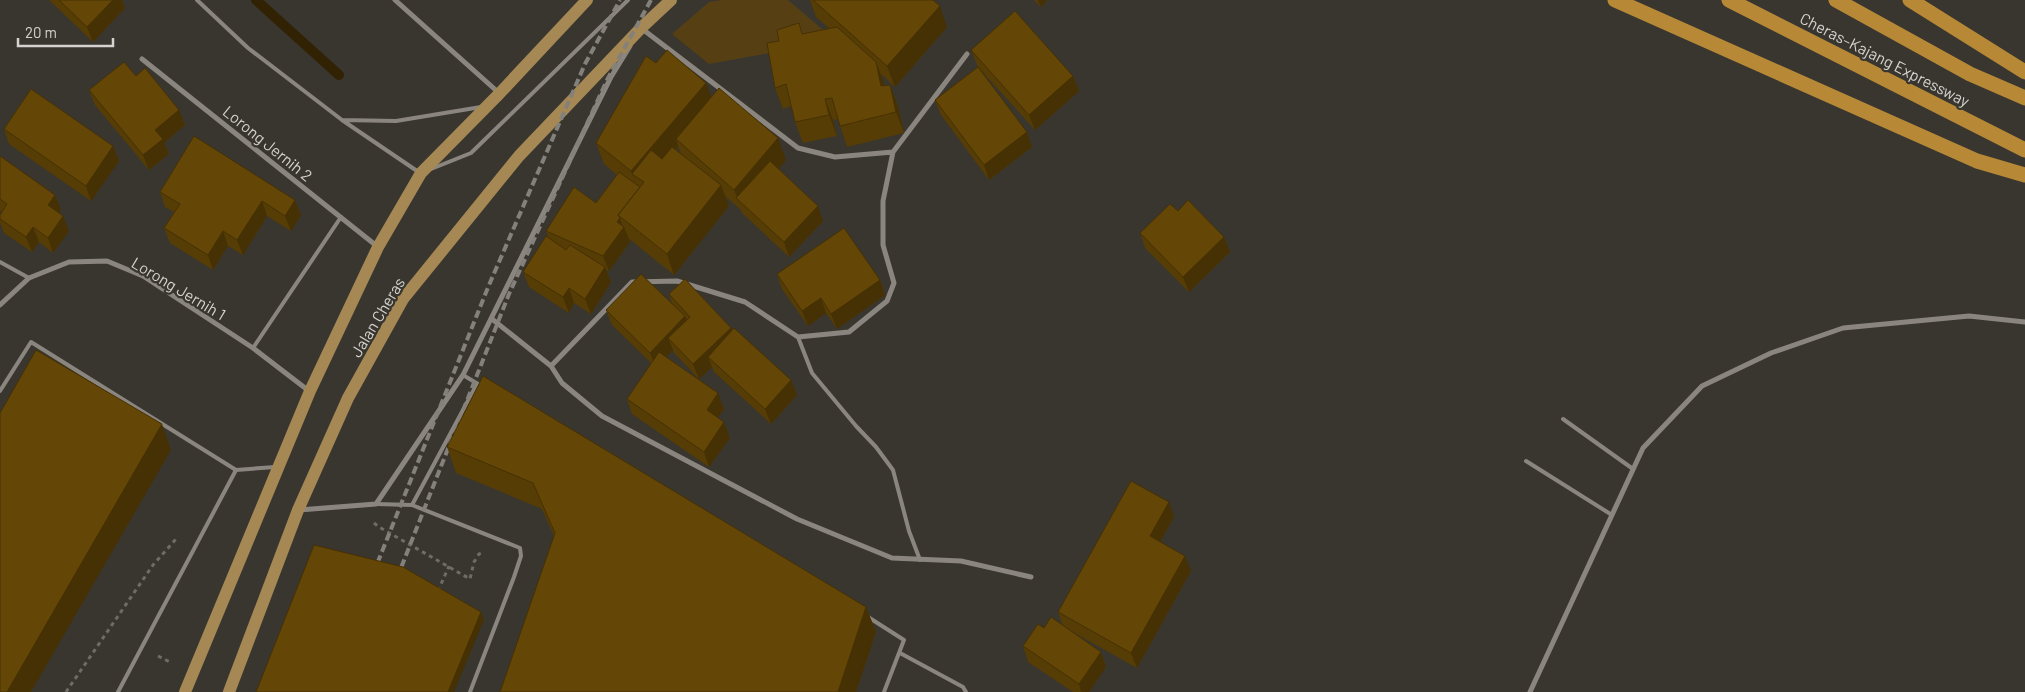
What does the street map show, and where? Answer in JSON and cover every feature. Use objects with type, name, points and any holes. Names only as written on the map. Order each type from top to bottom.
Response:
[{"type":"highway","points":[[1616,0],[1977,161],[2025,175]]},
{"type":"highway","name":"Cheras–Kajang Expressway","points":[[1729,0],[2025,150]]},
{"type":"highway","name":"Cheras–Kajang Expressway","points":[[1836,0],[1970,74],[2025,98]]},
{"type":"highway","points":[[1910,0],[2025,72]]},
{"type":"main road","name":"Jalan Cheras","points":[[185,692],[310,391],[378,247],[421,173],[499,94],[587,0]]},
{"type":"main road","name":"Jalan Cheras","points":[[229,692],[298,510],[348,398],[403,299],[519,156],[641,28],[671,0]]},
{"type":"street","points":[[395,0],[499,94]]},
{"type":"street","points":[[298,510],[376,504],[463,376],[611,77],[641,28],[798,148],[835,156],[893,152]]},
{"type":"street","points":[[551,366],[632,282],[676,281],[745,302],[798,337],[849,332],[887,301],[894,283],[883,245],[883,201],[893,152],[967,54]]},
{"type":"street","name":"Lorong Jernih 2","points":[[142,59],[378,247]]},
{"type":"street","name":"Lorong Jernih 1","points":[[0,305],[28,278],[69,262],[107,261],[143,276],[253,348],[310,391]]},
{"type":"street","points":[[1530,692],[1643,448],[1702,386],[1771,353],[1843,328],[1970,316],[2025,322]]},
{"type":"street","points":[[492,319],[551,366],[562,383],[602,416],[796,519],[892,558],[961,562],[1031,576]]},
{"type":"lane","points":[[197,0],[248,48],[342,120],[421,173],[471,153],[628,0]]},
{"type":"lane","points":[[342,120],[396,121],[486,106]]},
{"type":"lane","points":[[253,348],[341,217]]},
{"type":"lane","points":[[0,262],[28,278]]},
{"type":"lane","points":[[798,337],[812,373],[876,447],[893,470],[909,531],[920,560]]},
{"type":"lane","points":[[0,391],[31,342],[236,470],[280,466]]},
{"type":"lane","points":[[463,376],[486,388]]},
{"type":"lane","points":[[412,505],[477,384]]},
{"type":"lane","points":[[1564,419],[1633,469]]},
{"type":"lane","points":[[1526,462],[1612,514]]},
{"type":"lane","points":[[118,692],[236,470]]},
{"type":"lane","points":[[376,504],[412,505],[520,548],[521,556],[518,566],[470,692]]},
{"type":"lane","points":[[862,614],[904,640],[884,692]]},
{"type":"lane","points":[[900,652],[963,687],[966,692]]},
{"type":"path","points":[[358,506],[379,528],[470,579],[474,562],[479,554],[484,553],[518,566]]},
{"type":"path","points":[[66,692],[153,565],[178,538]]},
{"type":"path","points":[[435,598],[448,566]]},
{"type":"shaded area","points":[[722,0],[788,0],[836,41],[709,64],[672,34],[709,2]]},
{"type":"building","points":[[59,0],[113,0],[87,27]]},
{"type":"building","points":[[813,0],[933,0],[940,6],[887,66]]},
{"type":"building","points":[[1015,11],[1073,76],[1029,115],[971,50]]},
{"type":"building","points":[[799,23],[802,34],[837,27],[876,62],[881,86],[890,85],[896,112],[840,126],[832,98],[825,99],[829,115],[795,122],[786,84],[775,88],[767,43],[779,41],[777,30]]},
{"type":"building","points":[[667,50],[706,83],[631,171],[596,143],[646,56],[656,63]]},
{"type":"building","points":[[124,62],[136,76],[145,68],[179,110],[155,130],[163,139],[143,155],[89,90]]},
{"type":"building","points":[[978,67],[1027,132],[984,165],[935,100]]},
{"type":"building","points":[[719,88],[778,138],[734,190],[676,139]]},
{"type":"building","points":[[31,89],[113,146],[86,186],[4,129]]},
{"type":"building","points":[[194,136],[295,200],[285,216],[262,201],[237,240],[223,231],[208,255],[164,228],[180,204],[160,192]]},
{"type":"building","points":[[672,147],[721,185],[667,254],[618,215],[644,182],[632,174],[651,150],[662,159]]},
{"type":"building","points":[[0,156],[55,195],[48,205],[63,216],[48,238],[33,227],[26,237],[0,219],[0,215],[7,204],[0,199]]},
{"type":"building","points":[[770,161],[818,206],[784,242],[736,198]]},
{"type":"building","points":[[619,172],[640,187],[618,215],[620,218],[617,222],[624,227],[603,256],[546,231],[574,187],[596,203]]},
{"type":"building","points":[[1188,200],[1224,237],[1183,277],[1140,233],[1170,204],[1178,211]]},
{"type":"building","points":[[844,228],[880,280],[831,314],[821,298],[802,311],[777,274]]},
{"type":"building","points":[[546,236],[566,250],[570,245],[605,267],[585,299],[569,288],[563,297],[523,272]]},
{"type":"building","points":[[641,274],[685,316],[650,353],[606,310]]},
{"type":"building","points":[[685,279],[731,328],[693,364],[668,338],[690,317],[669,294]]},
{"type":"building","points":[[734,328],[791,380],[765,409],[708,357]]},
{"type":"building","points":[[36,350],[162,424],[7,692],[0,692],[0,413]]},
{"type":"building","points":[[659,352],[718,393],[707,410],[724,422],[704,452],[627,399]]},
{"type":"building","points":[[483,376],[866,607],[838,692],[500,692],[555,533],[533,483],[447,447]]},
{"type":"building","points":[[1131,481],[1169,502],[1150,536],[1185,556],[1131,653],[1058,612]]},
{"type":"building","points":[[314,545],[403,567],[481,612],[448,692],[256,692]]},
{"type":"building","points":[[1051,617],[1101,652],[1079,684],[1023,646],[1038,624],[1044,628]]},
{"type":"waterway","points":[[256,0],[339,75]]},
{"type":"railway","points":[[373,574],[489,285],[585,64],[620,0]]},
{"type":"railway","points":[[397,578],[509,294],[607,80],[651,0]]}]
